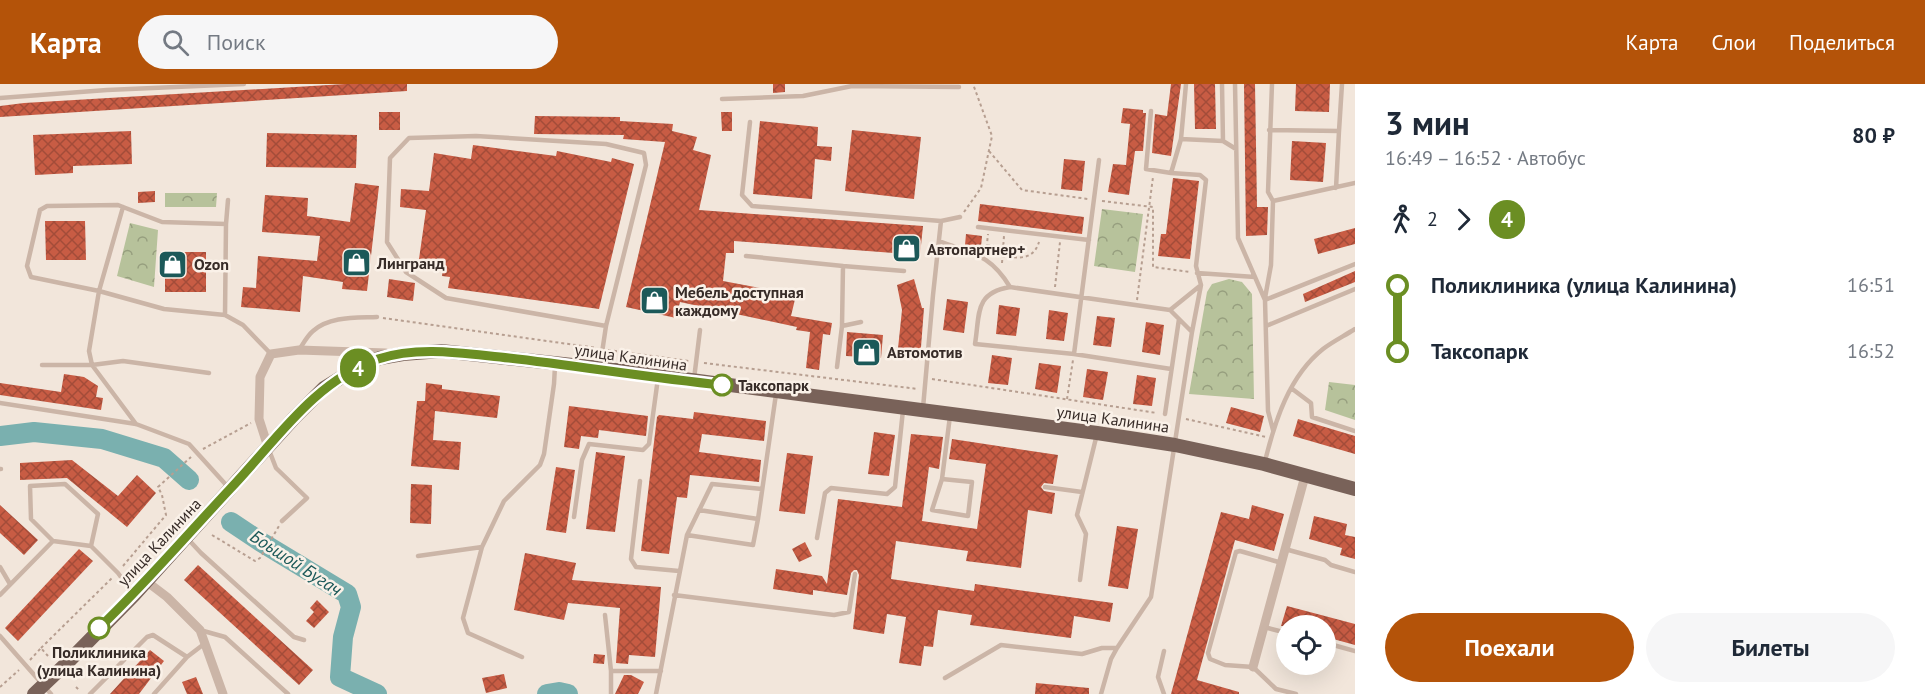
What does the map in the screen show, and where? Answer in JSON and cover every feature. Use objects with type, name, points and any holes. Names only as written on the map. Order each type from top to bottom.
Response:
[{"type":"main road","name":"улица Калинина","points":[[43,691],[324,388],[355,369],[380,358],[404,354],[441,351],[555,363],[1097,433],[1175,445],[1264,464],[1355,489]]},
{"type":"street","points":[[268,447],[259,419],[260,377],[271,354],[299,350],[404,354]]},
{"type":"street","points":[[1254,667],[1305,476]]},
{"type":"street","points":[[146,581],[167,597],[200,630],[223,694]]},
{"type":"lane","points":[[0,98],[107,90],[244,84]]},
{"type":"lane","points":[[1171,173],[1181,139],[1186,84]]},
{"type":"lane","points":[[1222,84],[1223,141]]},
{"type":"lane","points":[[1235,84],[1238,238],[1265,300]]},
{"type":"lane","points":[[1272,84],[1268,192],[1273,201],[1271,266],[1265,300],[1268,411],[1273,430]]},
{"type":"lane","points":[[1336,188],[1342,84]]},
{"type":"lane","points":[[722,99],[803,96],[852,85],[959,87]]},
{"type":"lane","points":[[1101,694],[1111,659],[1151,597],[1201,285],[1196,266],[1206,180],[1200,175],[1146,169],[1151,111]]},
{"type":"lane","points":[[750,122],[742,195],[752,206],[941,221],[960,217]]},
{"type":"lane","points":[[1269,130],[1339,131]]},
{"type":"lane","points":[[600,369],[606,326],[646,165],[644,153],[606,144],[476,136],[409,138],[390,158],[387,242],[406,272],[446,298],[606,326]]},
{"type":"lane","points":[[1181,139],[1223,141],[1236,149]]},
{"type":"lane","points":[[1074,354],[1099,160]]},
{"type":"lane","points":[[1273,201],[1355,183]]},
{"type":"lane","points":[[225,315],[228,200]]},
{"type":"lane","points":[[226,224],[162,222],[117,205],[47,206],[40,210],[27,266],[31,277],[99,291],[164,309],[225,315],[243,325],[271,354]]},
{"type":"lane","points":[[123,207],[99,291],[89,351],[92,365],[136,424]]},
{"type":"lane","points":[[923,410],[941,221]]},
{"type":"lane","points":[[978,227],[1089,240]]},
{"type":"lane","points":[[939,241],[986,258],[1001,272],[1010,287]]},
{"type":"lane","points":[[746,256],[904,271]]},
{"type":"lane","points":[[1265,300],[1355,264]]},
{"type":"lane","points":[[837,367],[842,326],[843,266]]},
{"type":"lane","points":[[1197,273],[1255,277]]},
{"type":"lane","points":[[1170,310],[1201,285]]},
{"type":"lane","points":[[1171,369],[1074,354],[975,344],[981,305],[984,297],[998,289],[1010,287],[1170,310],[1192,332]]},
{"type":"lane","points":[[1266,327],[1355,289]]},
{"type":"lane","points":[[299,350],[312,332],[325,324],[344,319],[377,317]]},
{"type":"lane","points":[[1165,414],[1179,319]]},
{"type":"lane","points":[[842,326],[861,322]]},
{"type":"lane","points":[[1264,464],[1273,430],[1298,376],[1322,350],[1355,329]]},
{"type":"lane","points":[[694,382],[700,330]]},
{"type":"lane","points":[[42,365],[92,365],[123,361],[209,373]]},
{"type":"lane","points":[[522,657],[468,633],[463,618],[482,547],[504,501],[540,465],[542,460],[555,363]]},
{"type":"lane","points":[[573,517],[582,460],[589,444],[643,450],[650,444],[658,377]]},
{"type":"lane","points":[[1291,388],[1311,403],[1312,417],[1355,431]]},
{"type":"lane","points":[[687,535],[753,545],[777,391]]},
{"type":"lane","points":[[0,403],[136,424],[189,444],[230,489]]},
{"type":"lane","points":[[817,538],[825,493],[831,488],[887,494],[896,487],[904,407]]},
{"type":"lane","points":[[942,478],[972,482],[968,516],[932,510],[942,478],[951,413]]},
{"type":"lane","points":[[1080,580],[1086,534],[1077,515],[1097,433]]},
{"type":"lane","points":[[268,447],[276,468],[307,498],[282,521]]},
{"type":"lane","points":[[640,481],[632,559],[636,567],[680,571]]},
{"type":"lane","points":[[91,546],[98,514],[65,484],[30,486],[31,519],[54,541],[91,546],[134,595]]},
{"type":"lane","points":[[656,694],[687,535],[712,484],[762,489]]},
{"type":"lane","points":[[1046,487],[1082,492]]},
{"type":"lane","points":[[699,510],[758,519]]},
{"type":"lane","points":[[187,537],[201,553],[294,637],[304,640]]},
{"type":"lane","points":[[0,595],[54,541]]},
{"type":"lane","points":[[418,556],[482,547]]},
{"type":"lane","points":[[1285,549],[1325,560],[1331,565],[1355,572]]},
{"type":"lane","points":[[1282,563],[1240,551],[1236,552],[1208,653],[1210,659],[1226,665],[1254,667],[1276,689],[1296,694]]},
{"type":"lane","points":[[0,567],[10,584]]},
{"type":"lane","points":[[674,595],[834,615],[849,612],[855,574]]},
{"type":"lane","points":[[605,615],[611,670],[611,694]]},
{"type":"lane","points":[[1264,627],[1276,630]]},
{"type":"lane","points":[[200,630],[225,637],[288,694]]},
{"type":"lane","points":[[90,694],[147,637],[153,635],[158,637],[187,657]]},
{"type":"lane","points":[[0,636],[43,691]]},
{"type":"lane","points":[[154,694],[187,657],[204,643]]},
{"type":"lane","points":[[945,678],[1001,645],[1082,654],[1102,648],[1117,648]]},
{"type":"lane","points":[[1336,646],[1355,651]]},
{"type":"lane","points":[[1164,651],[1158,677],[1164,694]]},
{"type":"lane","points":[[611,670],[661,672]]},
{"type":"path","points":[[960,217],[981,188],[992,136],[974,84]]},
{"type":"path","points":[[1136,305],[1154,170]]},
{"type":"path","points":[[986,258],[988,228]]},
{"type":"path","points":[[1001,272],[1005,230]]},
{"type":"path","points":[[1002,256],[1021,259],[1028,257],[1038,246],[1040,234]]},
{"type":"path","points":[[1055,293],[1061,236]]},
{"type":"path","points":[[987,245],[1003,248]]},
{"type":"path","points":[[377,317],[603,349]]},
{"type":"path","points":[[1066,400],[1074,354]]},
{"type":"path","points":[[781,372],[925,389]]},
{"type":"path","points":[[926,378],[1165,414]]},
{"type":"path","points":[[1180,417],[1271,439]]},
{"type":"path","points":[[197,452],[259,419]]},
{"type":"path","points":[[41,648],[117,573],[166,515],[158,487],[185,461]]},
{"type":"path","points":[[212,535],[255,561],[260,558],[277,528]]},
{"type":"path","points":[[76,687],[79,690]]},
{"type":"green space","points":[[165,193],[217,193],[216,207],[165,207]]},
{"type":"green space","points":[[1102,209],[1143,214],[1135,272],[1094,266]]},
{"type":"green space","points":[[130,223],[158,230],[154,287],[117,276]]},
{"type":"green space","points":[[1229,279],[1242,282],[1252,294],[1254,399],[1189,394],[1207,292],[1212,284]]},
{"type":"green space","points":[[1329,382],[1355,385],[1355,420],[1325,410]]},
{"type":"building","points":[[345,84],[407,84],[407,91],[0,117],[0,106],[24,103]]},
{"type":"building","points":[[773,84],[785,84],[785,92],[773,93]]},
{"type":"building","points":[[1171,84],[1181,84],[1171,156],[1152,153],[1155,114],[1167,116]]},
{"type":"building","points":[[1194,84],[1215,84],[1216,129],[1195,129]]},
{"type":"building","points":[[1244,84],[1255,84],[1257,207],[1268,207],[1267,235],[1246,236]]},
{"type":"building","points":[[1296,84],[1330,84],[1329,112],[1295,111]]},
{"type":"building","points":[[1123,108],[1143,110],[1143,113],[1146,113],[1143,151],[1135,151],[1129,195],[1108,192],[1113,164],[1126,165],[1130,124],[1121,123]]},
{"type":"building","points":[[379,112],[400,112],[400,130],[379,130]]},
{"type":"building","points":[[721,112],[732,112],[732,131],[722,131]]},
{"type":"building","points":[[535,116],[620,117],[620,121],[673,124],[672,131],[697,137],[693,150],[711,155],[699,210],[923,226],[920,255],[734,241],[734,253],[726,253],[723,281],[796,295],[791,316],[832,323],[830,335],[823,334],[819,370],[806,368],[810,332],[796,330],[797,327],[680,302],[676,318],[626,307],[665,142],[623,139],[624,135],[534,134]]},
{"type":"building","points":[[760,121],[818,127],[817,146],[832,147],[831,161],[815,159],[812,199],[753,194]]},
{"type":"building","points":[[852,130],[921,137],[914,199],[845,191]]},
{"type":"building","points":[[131,131],[132,164],[73,166],[73,173],[35,175],[33,135]]},
{"type":"building","points":[[267,133],[357,135],[356,168],[266,167]]},
{"type":"building","points":[[1292,141],[1326,143],[1323,182],[1290,180]]},
{"type":"building","points":[[473,145],[556,156],[557,151],[611,162],[612,158],[634,164],[599,309],[448,288],[450,277],[442,276],[443,269],[418,266],[426,210],[400,207],[401,189],[429,191],[434,153],[471,159]]},
{"type":"building","points":[[1064,159],[1085,161],[1082,191],[1061,189]]},
{"type":"building","points":[[1173,178],[1199,181],[1190,259],[1158,256],[1161,234],[1166,234]]},
{"type":"building","points":[[355,183],[379,186],[367,291],[342,289],[343,282],[303,276],[300,312],[241,307],[243,287],[256,288],[258,256],[317,261],[320,236],[262,232],[265,195],[308,198],[307,216],[350,222]]},
{"type":"building","points":[[155,191],[155,202],[138,203],[138,192]]},
{"type":"building","points":[[980,204],[1084,217],[1082,234],[978,221]]},
{"type":"building","points":[[45,221],[85,221],[86,260],[46,260]]},
{"type":"building","points":[[1355,228],[1355,244],[1318,254],[1314,239]]},
{"type":"building","points":[[966,234],[982,236],[981,247],[965,245]]},
{"type":"building","points":[[165,252],[206,252],[206,292],[165,292]]},
{"type":"building","points":[[1355,271],[1355,282],[1305,302],[1303,294]]},
{"type":"building","points":[[389,279],[415,283],[413,301],[387,297]]},
{"type":"building","points":[[914,279],[922,308],[924,308],[920,360],[897,358],[902,310],[897,285]]},
{"type":"building","points":[[947,299],[968,302],[964,333],[943,330]]},
{"type":"building","points":[[999,305],[1020,308],[1016,336],[996,334]]},
{"type":"building","points":[[1049,310],[1068,313],[1064,341],[1046,339]]},
{"type":"building","points":[[1097,316],[1115,318],[1111,347],[1093,345]]},
{"type":"building","points":[[1146,322],[1164,325],[1160,355],[1142,352]]},
{"type":"building","points":[[847,332],[883,335],[881,358],[846,356]]},
{"type":"building","points":[[992,355],[1012,358],[1008,385],[988,383]]},
{"type":"building","points":[[1039,363],[1061,366],[1057,393],[1035,389]]},
{"type":"building","points":[[1087,369],[1108,372],[1103,400],[1083,397]]},
{"type":"building","points":[[64,374],[84,377],[98,386],[96,397],[103,398],[101,410],[0,395],[0,383],[61,392]]},
{"type":"building","points":[[1137,375],[1156,378],[1152,406],[1133,404]]},
{"type":"building","points":[[426,383],[442,385],[442,389],[500,396],[497,418],[435,411],[433,440],[461,442],[459,470],[411,466],[417,401],[425,401]]},
{"type":"building","points":[[569,406],[648,416],[646,436],[599,430],[598,438],[581,436],[579,449],[564,447]]},
{"type":"building","points":[[1231,407],[1264,416],[1260,432],[1226,423]]},
{"type":"building","points":[[694,412],[766,421],[764,441],[702,434],[699,452],[761,460],[759,482],[690,475],[687,498],[677,497],[669,554],[641,551],[657,417],[659,415],[693,419]]},
{"type":"building","points":[[1298,419],[1355,436],[1355,454],[1293,436]]},
{"type":"building","points":[[874,432],[895,435],[889,476],[868,474]]},
{"type":"building","points":[[911,434],[943,437],[939,469],[929,467],[922,521],[977,529],[986,464],[949,459],[952,439],[1058,455],[1053,484],[1044,483],[1041,487],[1044,491],[1055,493],[1052,514],[1028,510],[1021,568],[966,561],[968,551],[896,541],[891,579],[974,591],[975,584],[1113,603],[1110,622],[1074,616],[1071,638],[970,625],[972,615],[938,610],[933,647],[924,646],[921,666],[899,663],[906,617],[887,614],[884,634],[853,629],[859,575],[857,570],[851,573],[847,595],[813,590],[813,595],[773,589],[776,569],[822,576],[827,584],[838,499],[902,507]]},
{"type":"building","points":[[596,452],[625,456],[615,532],[586,529]]},
{"type":"building","points":[[787,453],[813,456],[805,514],[779,511]]},
{"type":"building","points":[[72,460],[118,496],[137,475],[156,493],[127,527],[67,478],[20,480],[20,463]]},
{"type":"building","points":[[556,467],[575,470],[566,533],[546,530]]},
{"type":"building","points":[[411,484],[432,485],[431,524],[410,523]]},
{"type":"building","points":[[0,505],[38,540],[24,555],[0,533]]},
{"type":"building","points":[[1252,505],[1284,514],[1274,551],[1235,540],[1197,680],[1239,692],[1239,694],[1171,694],[1221,512],[1249,519]]},
{"type":"building","points":[[1314,516],[1347,524],[1345,535],[1355,537],[1355,559],[1340,555],[1342,548],[1309,539]]},
{"type":"building","points":[[1117,526],[1138,529],[1128,589],[1108,586]]},
{"type":"building","points":[[805,542],[812,556],[799,562],[792,549]]},
{"type":"building","points":[[79,549],[93,561],[18,641],[5,628]]},
{"type":"building","points":[[525,553],[576,563],[572,580],[661,587],[655,657],[629,655],[628,664],[616,663],[620,608],[568,603],[564,620],[514,610]]},
{"type":"building","points":[[198,565],[313,670],[299,685],[184,580]]},
{"type":"building","points":[[317,600],[329,612],[314,628],[306,621],[314,612],[310,608]]},
{"type":"building","points":[[1287,606],[1321,615],[1284,615]]},
{"type":"building","points":[[1336,619],[1355,624],[1355,645],[1336,640]]},
{"type":"building","points":[[150,650],[164,661],[139,694],[110,694]]},
{"type":"building","points":[[594,654],[605,655],[604,664],[593,663]]},
{"type":"building","points":[[504,674],[507,688],[486,693],[482,678]]},
{"type":"building","points":[[624,675],[631,675],[644,682],[638,694],[615,694]]},
{"type":"building","points":[[196,677],[203,694],[187,694],[182,682]]},
{"type":"building","points":[[1036,683],[1089,688],[1089,694],[1035,694]]},
{"type":"waterway","points":[[0,436],[34,432],[102,439],[164,458],[189,480]]},
{"type":"waterway","name":"Боьшой Бугач","points":[[231,522],[347,594],[351,607],[343,637],[340,677],[377,694]]},
{"type":"waterway","name":"Боьшой Бугач","points":[[547,694],[559,692],[568,694]]},
{"type":"bus line","name":"4","points":[[99,628],[134,595],[294,418],[324,388],[355,369],[380,358],[441,351],[722,385]]},
{"type":"place","name":"Автопартнер+","points":[[906,249]]},
{"type":"place","name":"Лингранд","points":[[356,263]]},
{"type":"place","name":"Ozon","points":[[173,264]]},
{"type":"place","name":"Мебель доступная каждому","points":[[654,301]]},
{"type":"place","name":"Автомотив","points":[[866,352]]},
{"type":"place","name":"Таксопарк","points":[[722,385]]},
{"type":"place","name":"Поликлиника (улица Калинина)","points":[[99,628]]}]
